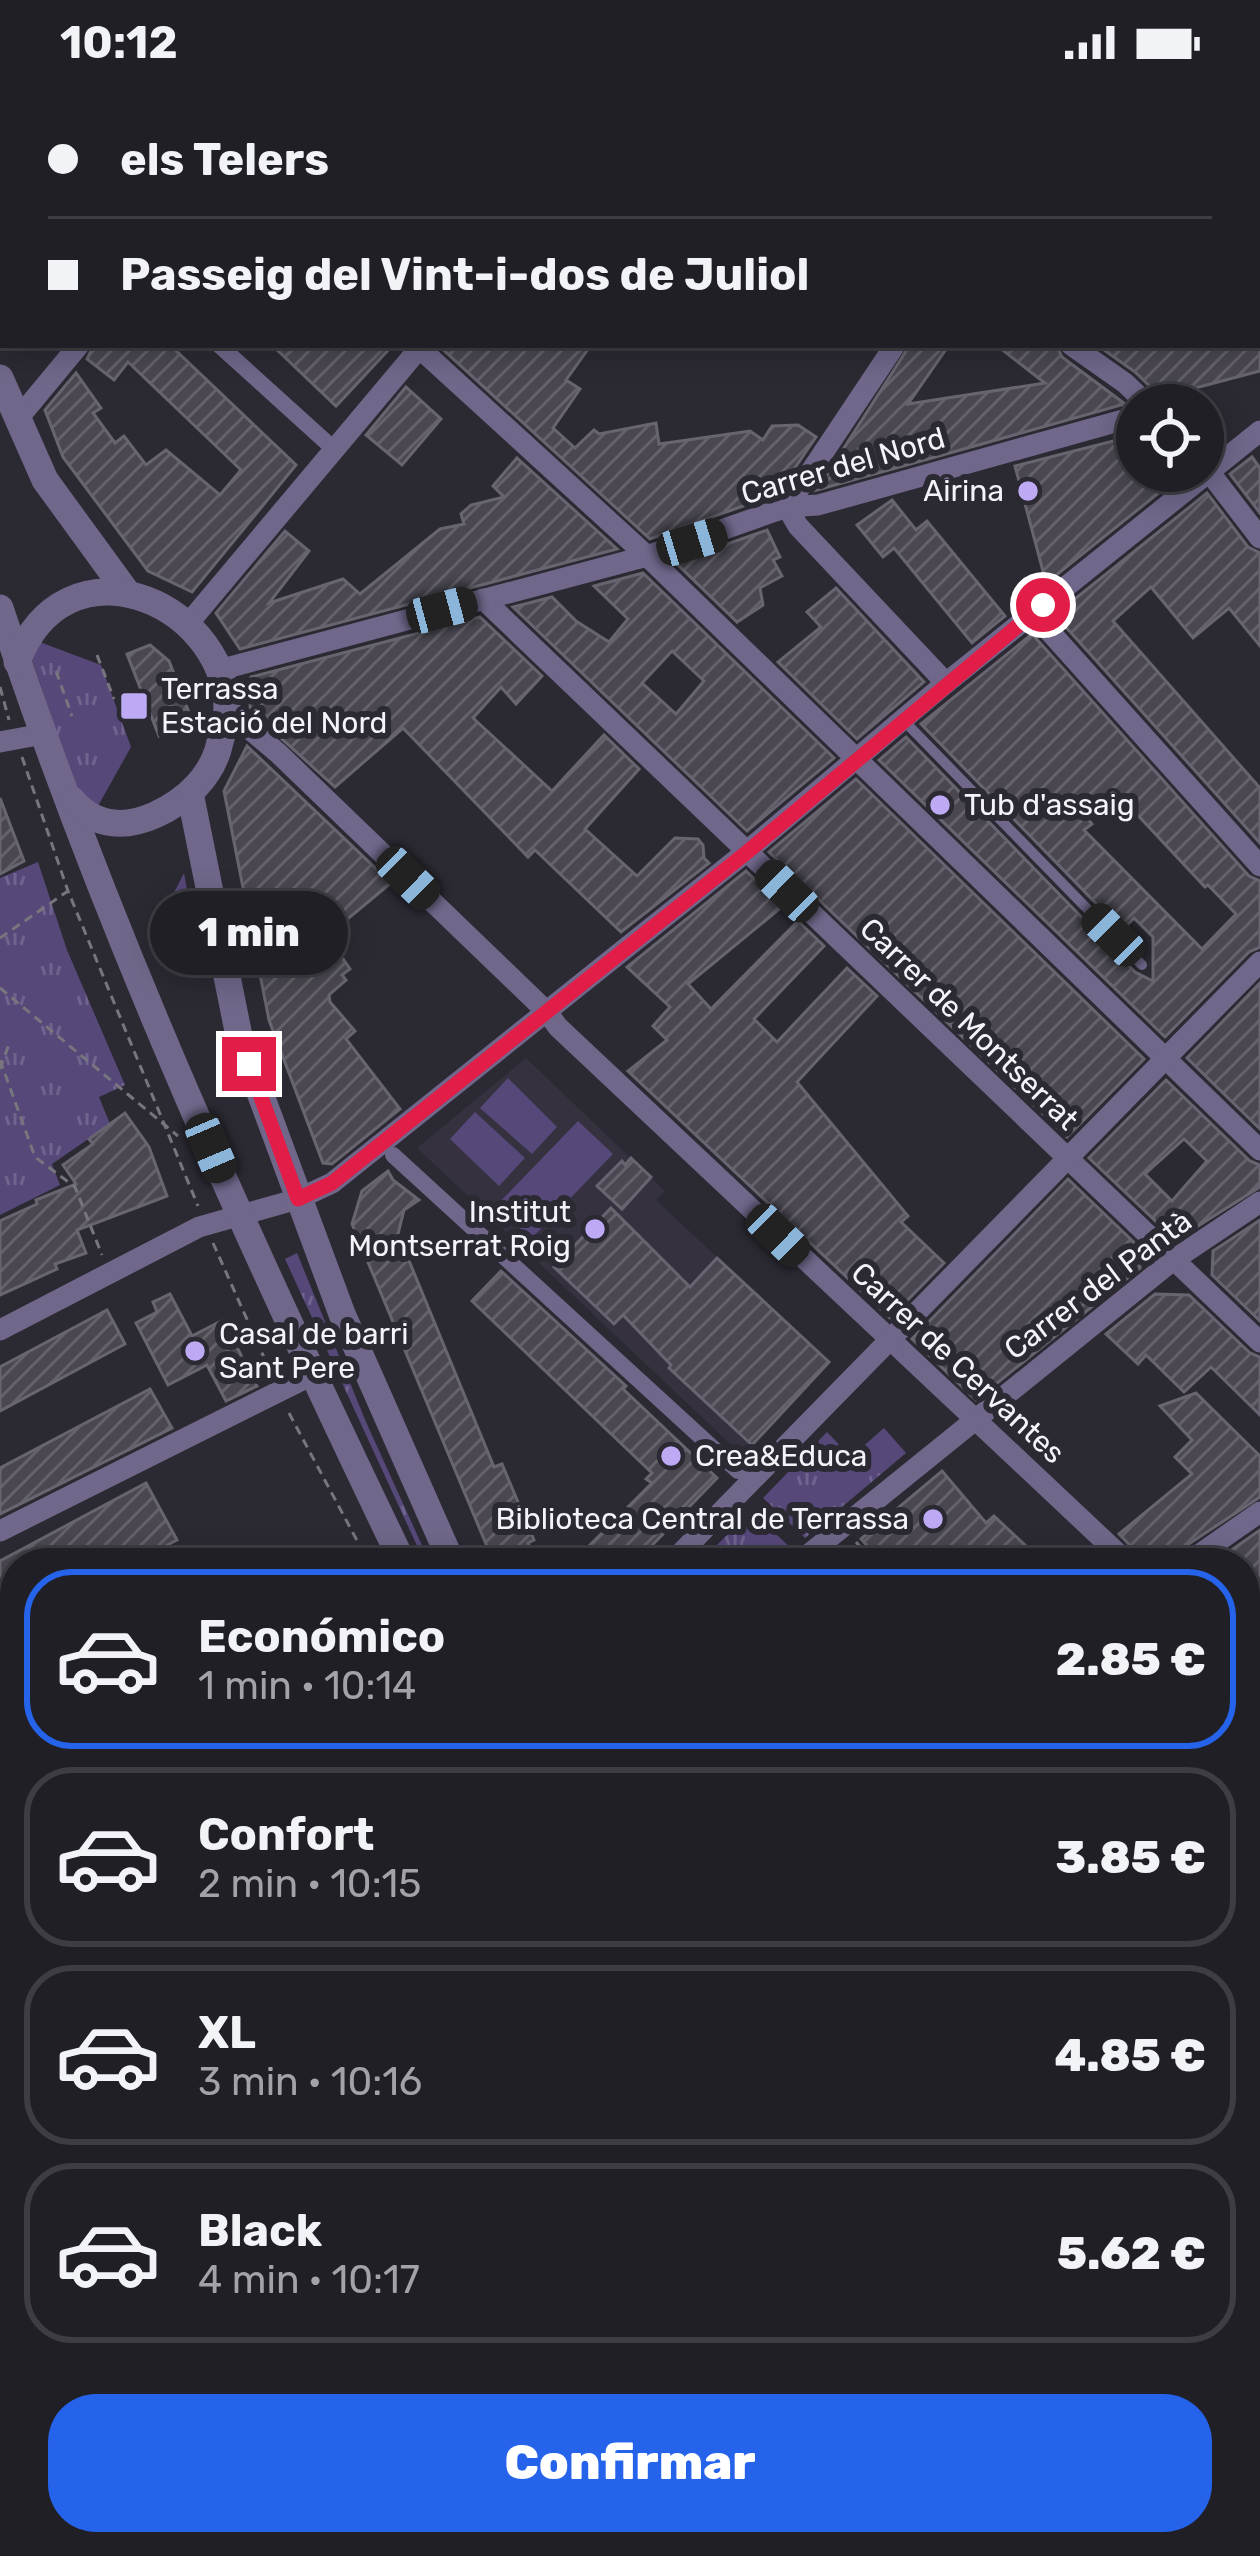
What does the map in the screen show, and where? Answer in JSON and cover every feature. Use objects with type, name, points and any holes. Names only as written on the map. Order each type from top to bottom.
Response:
[{"type":"street","points":[[16,422],[78,348]]},
{"type":"street","points":[[222,348],[336,451]]},
{"type":"street","points":[[187,625],[417,348]]},
{"type":"street","points":[[421,348],[647,556],[1260,1150]]},
{"type":"street","points":[[893,348],[787,508],[798,526],[946,683]]},
{"type":"street","points":[[1075,348],[1126,384]]},
{"type":"street","points":[[0,379],[45,480],[128,594]]},
{"type":"street","name":"Carrer del Nord","points":[[219,670],[647,556],[787,508],[818,506],[1116,422]]},
{"type":"street","points":[[1224,462],[1260,431]]},
{"type":"street","points":[[1224,485],[1260,538]]},
{"type":"street","points":[[0,1330],[205,1225],[298,1199],[332,1183],[746,853],[946,683],[1186,492]]},
{"type":"street","points":[[0,608],[17,662],[19,739],[75,805],[92,818],[124,824],[153,816],[190,794],[218,753],[227,710],[219,670],[187,625],[153,602],[100,591],[58,604],[35,623],[17,662]]},
{"type":"street","name":"Carrer de Montserrat","points":[[483,599],[1260,1342]]},
{"type":"street","points":[[1033,614],[1260,866]]},
{"type":"street","name":"Carrer de Cervantes","points":[[227,710],[278,753],[548,1012],[558,1027],[1112,1548]]},
{"type":"street","points":[[64,788],[240,1217],[396,1548]]},
{"type":"street","points":[[190,794],[239,1036],[374,1390],[445,1548]]},
{"type":"street","points":[[686,1548],[1260,962]]},
{"type":"street","points":[[393,1155],[738,1472]]},
{"type":"street","name":"Carrer del Pantà","points":[[816,1548],[1172,1261],[1260,1202]]},
{"type":"street","points":[[0,1531],[312,1375]]},
{"type":"street","points":[[1208,1548],[1260,1512]]},
{"type":"lane","points":[[900,723],[909,726],[1142,964]]},
{"type":"path","points":[[97,655],[114,699]]},
{"type":"path","points":[[56,671],[72,716]]},
{"type":"path","points":[[0,687],[68,891],[161,1122],[278,1391],[360,1548]]},
{"type":"path","points":[[0,938],[78,885]]},
{"type":"path","points":[[0,988],[178,1136]]},
{"type":"path","points":[[9,1044],[0,1065],[35,1157],[75,1187],[104,1258]]},
{"type":"path","points":[[850,1535],[862,1548]]},
{"type":"shaded area","name":"Institut Montserrat Roig","points":[[526,1058],[665,1191],[656,1200],[829,1362],[743,1456],[417,1148]]},
{"type":"green space","points":[[37,641],[101,665],[131,747],[98,806],[77,788],[70,772],[32,660]]},
{"type":"green space","points":[[38,862],[67,950],[125,1085],[99,1097],[110,1124],[52,1164],[60,1185],[0,1215],[0,878]]},
{"type":"green space","points":[[184,873],[199,957],[154,932]]},
{"type":"green space","points":[[508,1078],[557,1127],[532,1154],[480,1108]]},
{"type":"green space","points":[[475,1112],[525,1158],[499,1186],[450,1139]]},
{"type":"green space","points":[[578,1121],[613,1154],[531,1239],[496,1206]]},
{"type":"green space","points":[[297,1253],[423,1548],[418,1548],[285,1259]]},
{"type":"green space","points":[[884,1428],[906,1453],[805,1538],[763,1498],[827,1432],[851,1457]]},
{"type":"green space","points":[[751,1511],[791,1548],[714,1548]]},
{"type":"building","points":[[92,348],[173,348],[296,465],[192,592],[148,571],[63,457],[45,410],[76,373],[101,408],[93,413],[115,443],[124,436],[146,465],[166,450],[220,495],[241,470],[128,362],[114,380],[87,359]]},
{"type":"building","points":[[275,348],[390,348],[336,406]]},
{"type":"building","points":[[441,348],[589,348],[566,380],[580,389],[553,428],[575,448],[594,430],[599,434],[656,423],[659,444],[750,431],[763,440],[772,426],[798,425],[816,437],[777,494],[650,539]]},
{"type":"building","points":[[908,348],[947,348],[908,404],[1045,383],[1000,348],[1058,348],[1062,357],[1116,397],[1116,407],[817,490]]},
{"type":"building","points":[[1101,348],[1260,348],[1260,371],[1210,384],[1147,384]]},
{"type":"building","points":[[406,387],[441,419],[402,465],[366,435]]},
{"type":"building","points":[[1116,440],[1116,492],[1160,492],[1034,593],[1029,587],[1044,575],[1015,466]]},
{"type":"building","points":[[1252,457],[1260,468],[1260,513],[1230,474]]},
{"type":"building","points":[[517,458],[617,549],[240,649],[216,613],[285,531],[309,551],[269,603],[343,579],[360,594],[440,529],[464,524],[461,514],[471,505],[504,497],[493,486]]},
{"type":"building","points":[[1207,493],[1248,547],[1260,553],[1260,646],[1229,608],[1193,638],[1151,587],[1113,621],[1260,788],[1260,843],[1055,615]]},
{"type":"building","points":[[892,500],[916,530],[927,521],[1005,616],[972,643],[894,548],[883,557],[857,525]]},
{"type":"building","points":[[767,530],[780,557],[773,560],[782,576],[760,588],[763,605],[737,622],[675,562]]},
{"type":"building","points":[[643,573],[834,758],[747,831],[513,607],[552,597],[576,621],[609,642],[628,619],[594,586]],"holes":[[[672,651],[704,681],[676,714],[642,683]]]},
{"type":"building","points":[[836,588],[924,682],[857,739],[778,662],[821,627],[807,612]]},
{"type":"building","points":[[480,617],[542,676],[516,704],[501,687],[473,718],[552,791],[604,735],[639,769],[585,829],[637,876],[675,838],[698,839],[703,845],[709,863],[621,932],[535,850],[528,857],[403,728],[335,787],[250,710],[251,677]]},
{"type":"building","points":[[1032,634],[1249,876],[1260,881],[1260,947],[1249,952],[1165,1037],[879,760],[906,737],[1135,972],[1153,981],[1153,937],[1134,918],[1122,930],[921,724]],"holes":[[[1117,793],[1236,914],[1202,949],[1084,830],[1092,824],[1087,818]]]},
{"type":"building","points":[[150,645],[169,661],[193,723],[159,736],[127,654]]},
{"type":"building","points":[[247,746],[391,883],[327,936],[350,969],[342,975],[346,980],[329,995],[355,1031],[346,1039],[400,1109],[332,1164],[323,1163],[269,1020],[224,791]]},
{"type":"building","points":[[856,779],[1144,1059],[1067,1137],[769,852]]},
{"type":"building","points":[[0,798],[24,861],[0,874]]},
{"type":"building","points":[[746,871],[783,906],[688,984],[711,1009],[798,921],[824,946],[754,1019],[777,1042],[847,968],[877,996],[797,1082],[908,1216],[901,1222],[944,1263],[890,1318],[628,1071],[667,1040],[653,1026],[670,1007],[627,967]]},
{"type":"building","points":[[1260,983],[1260,1129],[1187,1058]]},
{"type":"building","points":[[1166,1080],[1250,1161],[1260,1165],[1260,1187],[1190,1231],[1164,1229],[1089,1158]],"holes":[[[1184,1139],[1207,1161],[1172,1201],[1145,1174]]]},
{"type":"building","points":[[125,1113],[149,1147],[167,1196],[77,1230],[86,1253],[55,1264],[57,1269],[0,1295],[0,1221],[76,1184],[63,1165]]},
{"type":"building","points":[[631,1158],[651,1177],[622,1209],[597,1186]]},
{"type":"building","points":[[388,1171],[419,1200],[404,1210],[398,1234],[494,1467],[502,1464],[534,1540],[528,1543],[530,1548],[488,1548],[352,1224],[362,1191]]},
{"type":"building","points":[[1068,1179],[1142,1250],[1140,1268],[976,1400],[912,1339]]},
{"type":"building","points":[[611,1208],[690,1287],[717,1258],[829,1362],[752,1445],[669,1368],[623,1315],[614,1324],[554,1267]]},
{"type":"building","points":[[1260,1220],[1260,1321],[1212,1275],[1213,1251]]},
{"type":"building","points":[[501,1271],[717,1478],[649,1548],[587,1548],[652,1483],[646,1479],[652,1473],[472,1301]]},
{"type":"building","name":"Casal de barri Sant Pere","points":[[170,1294],[192,1336],[223,1320],[257,1386],[226,1401],[207,1365],[168,1385],[136,1323],[157,1312],[153,1302]]},
{"type":"building","points":[[1155,1294],[1189,1295],[1260,1357],[1260,1415],[1211,1367],[1184,1392],[1146,1355],[1138,1364],[1106,1334]]},
{"type":"building","points":[[107,1310],[125,1344],[0,1411],[0,1367]]},
{"type":"building","points":[[150,1389],[172,1428],[0,1514],[0,1468]]},
{"type":"building","points":[[1196,1393],[1260,1456],[1260,1497],[1183,1548],[1133,1548],[1119,1534],[1192,1474],[1175,1457],[1192,1440],[1160,1406]]},
{"type":"building","name":"Biblioteca Central de Terrassa","points":[[942,1471],[986,1523],[994,1516],[1028,1548],[869,1548],[861,1539]]},
{"type":"building","points":[[146,1483],[177,1540],[162,1548],[24,1548]]},
{"type":"building","points":[[1260,1530],[1260,1548],[1234,1548]]},
{"type":"place","name":"Airina","points":[[1028,491]]},
{"type":"place","name":"Terrassa Estació del Nord","points":[[134,706]]},
{"type":"place","name":"Tub d'assaig","points":[[940,805]]},
{"type":"place","name":"Institut Montserrat Roig","points":[[595,1229]]},
{"type":"place","name":"Casal de barri Sant Pere","points":[[195,1351]]},
{"type":"place","name":"Crea&Educa","points":[[671,1456]]},
{"type":"place","name":"Biblioteca Central de Terrassa","points":[[933,1519]]},
{"type":"route","points":[[249,1064],[298,1199],[332,1183],[746,853],[1043,605]]}]
